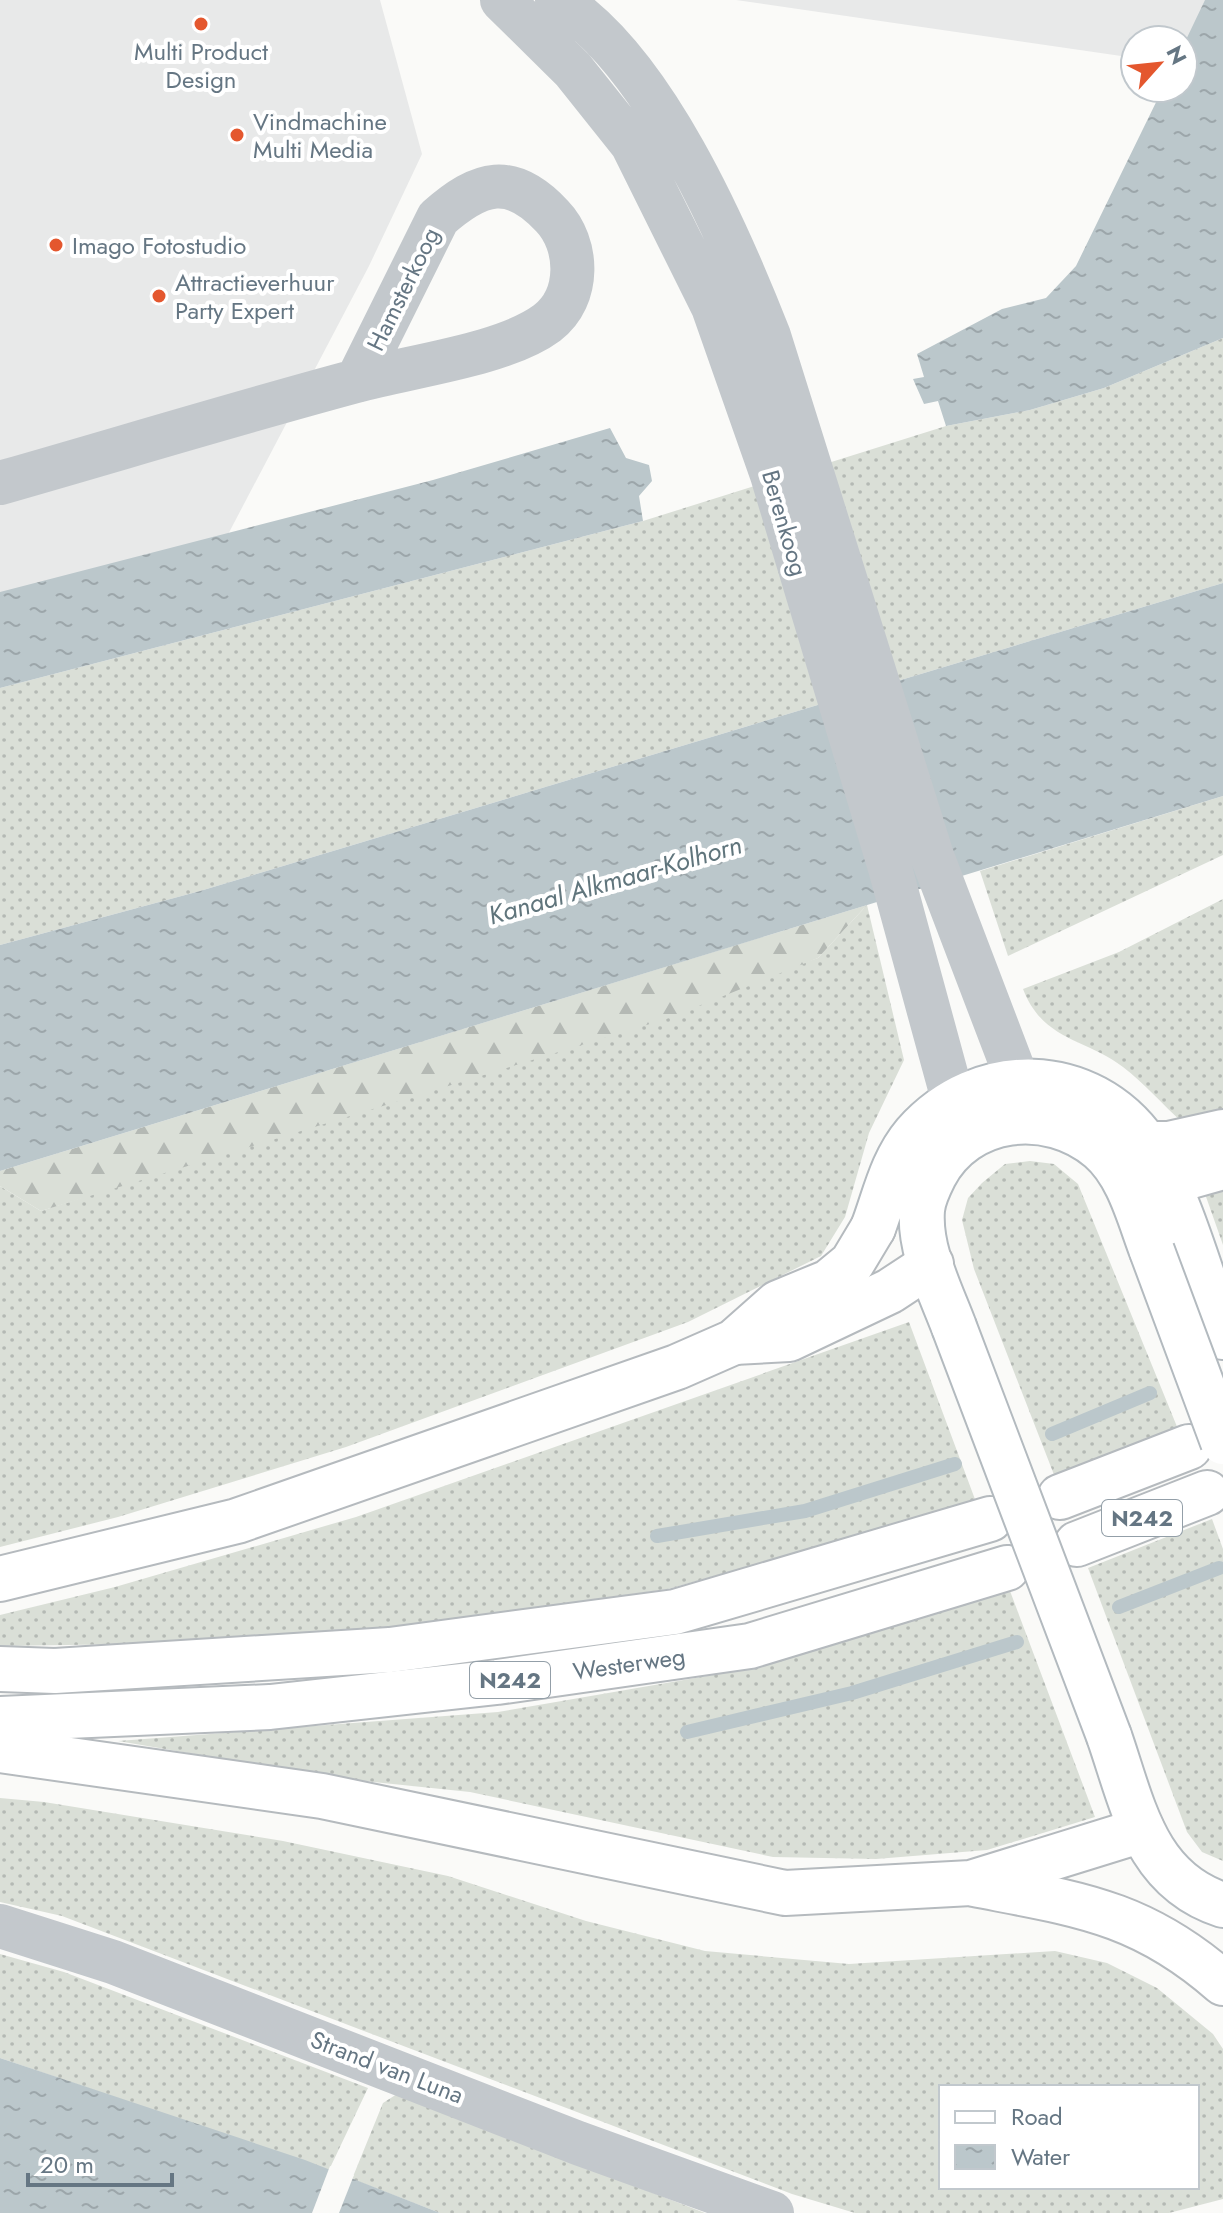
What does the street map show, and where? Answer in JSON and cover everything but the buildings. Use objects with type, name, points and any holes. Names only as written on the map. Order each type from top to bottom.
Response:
[{"type":"main road","points":[[1223,1337],[1169,1245],[1134,1160],[1107,1106],[1076,1089],[1051,1082],[1017,1079],[993,1084],[957,1122],[922,1207],[922,1236],[931,1264],[1142,1830],[1161,1865],[1182,1886],[1223,1905]]},
{"type":"main road","points":[[0,1579],[237,1521],[663,1372],[734,1342],[778,1303],[829,1282],[852,1263],[873,1228],[898,1159],[914,1136],[957,1122],[1028,1120],[1062,1127],[1103,1151],[1134,1160],[1166,1183]]},
{"type":"main road","points":[[1134,1160],[1180,1142],[1223,1132]]},
{"type":"main road","points":[[1166,1183],[1223,1167]]},
{"type":"main road","points":[[1166,1183],[1169,1245],[1206,1444]]},
{"type":"main road","points":[[734,1342],[789,1339],[890,1291],[931,1264]]},
{"type":"main road","name":"N242","points":[[1060,1497],[1206,1444]]},
{"type":"main road","name":"N242","points":[[1077,1544],[1207,1493]]},
{"type":"main road","name":"Westerweg","points":[[0,1669],[55,1671],[390,1650],[675,1612],[990,1519]]},
{"type":"main road","name":"Westerweg","points":[[0,1719],[270,1707],[497,1682],[750,1646],[1007,1568]]},
{"type":"main road","points":[[0,1750],[322,1796],[785,1893],[971,1883],[1142,1830]]},
{"type":"main road","points":[[971,1883],[1122,1918],[1173,1942],[1223,1983]]},
{"type":"street","name":"Berenkoog","points":[[502,0],[573,70],[614,119],[632,144],[680,235],[819,565],[1017,1079]]},
{"type":"street","name":"Berenkoog","points":[[557,0],[571,8],[632,72],[675,137],[713,208],[769,336],[890,868],[957,1122]]},
{"type":"street","name":"Hamsterkoog","points":[[0,483],[357,381],[524,339],[550,321],[569,292],[574,258],[564,229],[539,202],[520,189],[478,188],[460,199],[438,218],[357,381]]},
{"type":"street","name":"Strand van Luna","points":[[0,1926],[113,1962],[578,2143],[772,2213]]},
{"type":"shaded area","points":[[0,0],[380,0],[422,154],[369,266],[203,582],[0,638]]},
{"type":"shaded area","points":[[736,0],[1223,0],[1199,38],[1199,24],[1119,24],[1119,56]]},
{"type":"green space","points":[[1223,338],[1223,583],[200,891],[0,945],[0,688],[643,521],[946,426],[1030,410],[1104,388]]},
{"type":"green space","points":[[1223,796],[1223,855],[1008,956],[980,871]]},
{"type":"green space","points":[[1223,899],[1223,1113],[1183,1123],[1123,1067],[1053,1029],[1031,1006],[1023,989],[1119,952]]},
{"type":"green space","points":[[867,905],[904,1060],[869,1133],[845,1217],[821,1256],[688,1322],[346,1447],[118,1517],[0,1547],[0,1186],[41,1211],[818,958]]},
{"type":"green space","points":[[867,905],[818,958],[666,1019],[41,1211],[0,1186],[0,1171]]},
{"type":"green space","points":[[1030,1161],[1054,1164],[1078,1184],[1180,1434],[1058,1485],[974,1269],[962,1220],[968,1198],[982,1183],[1005,1164]]},
{"type":"green space","points":[[1223,1185],[1223,1245],[1204,1191]]},
{"type":"green space","points":[[909,1322],[976,1502],[668,1589],[380,1630],[136,1644],[0,1646],[0,1615],[115,1587],[356,1517]]},
{"type":"green space","points":[[1212,1519],[1223,1549],[1223,1861],[1202,1852],[1187,1832],[1088,1568]]},
{"type":"green space","points":[[1010,1591],[1095,1817],[987,1850],[876,1859],[773,1857],[470,1792],[335,1778],[118,1741],[498,1712],[759,1667]]},
{"type":"green space","points":[[0,1798],[44,1802],[283,1841],[448,1876],[586,1921],[705,1951],[849,1964],[1055,1951],[1107,1963],[1157,1988],[1213,2034],[1223,2049],[1223,2199],[1169,2213],[855,2213],[792,2194],[62,1916],[0,1902]]},
{"type":"green space","points":[[0,1954],[64,1972],[368,2088],[329,2170],[0,2058]]},
{"type":"green space","points":[[397,2094],[705,2213],[440,2213],[352,2179],[383,2103]]},
{"type":"water","points":[[1205,0],[1223,0],[1223,338],[1104,388],[1030,410],[946,426],[938,401],[924,404],[913,379],[924,377],[917,354],[1002,309],[1046,298],[1076,266],[1155,104],[1199,104],[1199,24],[1194,24]]},
{"type":"water","points":[[610,428],[626,458],[649,465],[652,481],[639,496],[643,521],[0,688],[0,592],[433,480]]},
{"type":"water","name":"Kanaal Alkmaar-Kolhorn","points":[[1223,583],[1223,796],[0,1171],[0,945],[200,891]]},
{"type":"water","points":[[0,2058],[305,2160],[440,2213],[0,2213]]},
{"type":"pier","points":[[330,2166],[354,2175],[339,2213],[312,2213]]},
{"type":"waterway","points":[[1052,1434],[1150,1393]]},
{"type":"waterway","points":[[657,1536],[805,1511],[955,1464]]},
{"type":"waterway","points":[[1119,1607],[1219,1568]]},
{"type":"waterway","points":[[687,1732],[852,1693],[1017,1642]]},
{"type":"place","name":"Multi Product Design","points":[[201,24]]},
{"type":"place","name":"Vindmachine Multi Media","points":[[237,135]]},
{"type":"place","name":"Imago Fotostudio","points":[[56,245]]},
{"type":"place","name":"Attractieverhuur Party Expert","points":[[159,296]]}]
